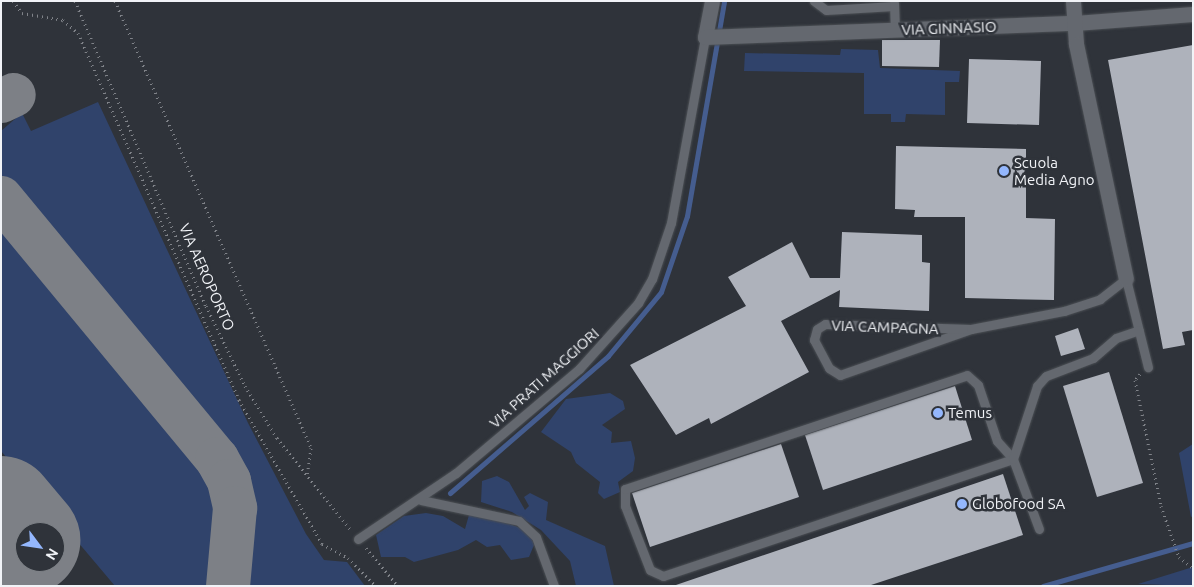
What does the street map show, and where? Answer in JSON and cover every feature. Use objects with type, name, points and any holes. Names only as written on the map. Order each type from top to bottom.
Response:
[{"type":"street","points":[[705,37],[712,1]]},
{"type":"street","points":[[1073,1],[1075,23],[1126,279]]},
{"type":"street","name":"VIA GINNASIO","points":[[705,37],[1075,23],[1193,14]]},
{"type":"lane","points":[[814,1],[826,10],[894,4],[895,30]]},
{"type":"lane","name":"VIA PRATI MAGGIORI","points":[[358,539],[421,500],[579,369],[638,303],[652,280],[671,223],[705,37]]},
{"type":"lane","points":[[1126,279],[1148,366]]},
{"type":"lane","name":"VIA CAMPAGNA","points":[[971,329],[825,324],[814,332],[814,340],[829,368],[840,375],[971,329],[1090,304],[1108,295],[1126,279]]},
{"type":"lane","points":[[1013,459],[1040,381],[1092,358],[1124,334],[1139,330]]},
{"type":"lane","points":[[1013,459],[663,576],[650,570],[623,499],[628,487],[961,374],[978,385],[997,441],[1013,459],[1040,529]]},
{"type":"lane","points":[[421,500],[519,522],[536,537],[554,586]]},
{"type":"path","points":[[13,1],[22,13],[63,20],[78,33],[239,400],[322,544],[348,558],[376,586]]},
{"type":"path","name":"VIA AEROPORTO","points":[[75,1],[206,306],[264,419],[307,476],[398,586]]},
{"type":"path","points":[[115,1],[311,448],[307,476]]},
{"type":"path","points":[[1148,366],[1135,380],[1161,506],[1174,534],[1179,557],[1193,568]]},
{"type":"shaded area","points":[[841,49],[878,50],[880,68],[960,71],[959,82],[945,82],[945,115],[906,114],[905,122],[891,122],[891,114],[864,114],[864,73],[744,71],[745,53],[840,55]]},
{"type":"shaded area","points":[[98,102],[248,423],[306,534],[324,560],[347,562],[365,586],[115,586],[65,527],[65,522],[61,522],[1,451],[1,131],[22,113],[31,131]]},
{"type":"shaded area","points":[[610,393],[623,401],[625,409],[602,425],[612,432],[611,443],[631,441],[635,458],[633,471],[618,482],[620,492],[604,499],[598,493],[600,482],[576,463],[571,452],[541,432],[566,399]]},
{"type":"shaded area","points":[[1193,444],[1193,516],[1191,517],[1179,453]]},
{"type":"shaded area","points":[[497,476],[509,482],[525,510],[529,506],[524,497],[530,493],[548,502],[546,520],[605,546],[614,586],[576,586],[570,561],[541,530],[512,512],[481,502],[482,481]]},
{"type":"shaded area","points":[[426,513],[443,516],[465,529],[469,515],[484,515],[521,528],[531,535],[534,545],[529,557],[511,560],[500,545],[487,547],[476,540],[458,550],[414,562],[405,557],[381,557],[376,535],[404,516]]},
{"type":"shaded area","points":[[1193,567],[1193,586],[1138,584]]},
{"type":"building","points":[[882,40],[940,40],[939,67],[882,66]]},
{"type":"building","points":[[1193,45],[1193,330],[1182,332],[1185,345],[1163,349],[1108,60]]},
{"type":"building","points":[[969,59],[1041,61],[1039,125],[967,123]]},
{"type":"building","points":[[896,146],[1026,149],[1026,218],[1055,219],[1054,300],[965,298],[965,217],[914,217],[915,210],[895,209]]},
{"type":"building","points":[[842,232],[922,235],[922,262],[930,263],[929,311],[839,307],[840,290],[781,321],[809,372],[711,424],[709,418],[676,435],[630,365],[746,306],[728,277],[792,242],[810,278],[840,278]]},
{"type":"building","points":[[1078,328],[1085,349],[1061,356],[1055,336]]},
{"type":"building","points":[[1109,372],[1143,483],[1097,497],[1063,386]]},
{"type":"building","points":[[955,386],[972,440],[823,490],[805,435]]},
{"type":"building","points":[[781,444],[799,497],[650,547],[632,493]]},
{"type":"building","name":"Globofood SA","points":[[1003,474],[1023,535],[868,586],[673,586]]},
{"type":"waterway","points":[[450,493],[608,356],[661,292],[687,216],[724,1]]},
{"type":"waterway","points":[[1043,586],[1193,543]]},
{"type":"taxiway","points":[[1,101],[14,95]]},
{"type":"taxiway","points":[[1,198],[217,459],[229,481],[235,508],[228,586]]},
{"type":"runway","points":[[1,511],[15,528]]},
{"type":"place","name":"Scuola Media Agno","points":[[1004,171]]},
{"type":"place","name":"Temus","points":[[938,413]]},
{"type":"place","name":"Globofood SA","points":[[962,504]]}]
